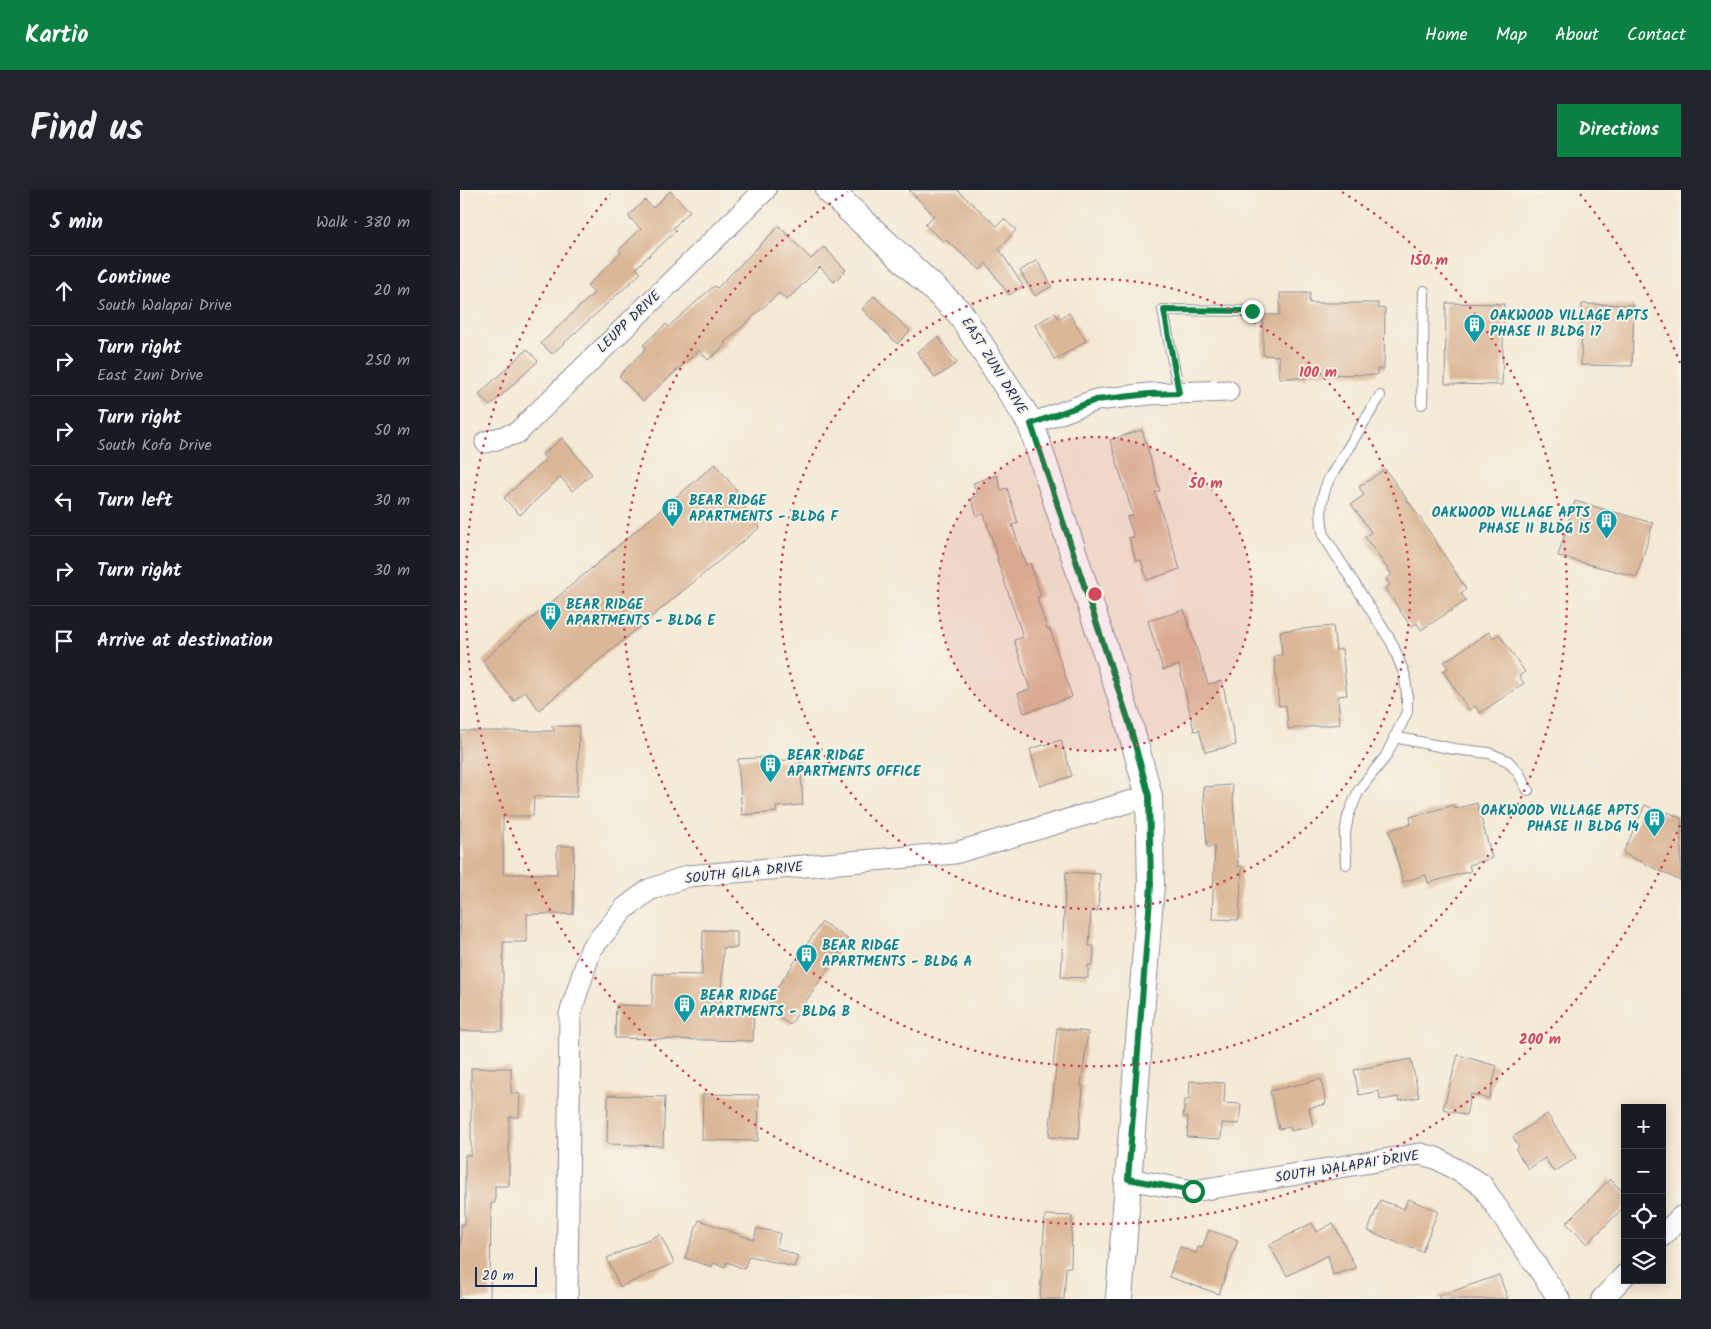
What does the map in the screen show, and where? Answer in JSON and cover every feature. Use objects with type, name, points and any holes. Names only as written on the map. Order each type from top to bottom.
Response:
[{"type":"street","name":"LEUPP DRIVE","points":[[486,442],[517,433],[765,190]]},
{"type":"street","name":"EAST ZUNI DRIVE","points":[[829,190],[960,312],[1031,424],[1128,719],[1149,796],[1151,885],[1119,1299]]},
{"type":"street","points":[[1031,424],[1096,400],[1149,394],[1228,391]]},
{"type":"street","name":"SOUTH GILA DRIVE","points":[[567,1299],[570,1014],[591,950],[625,908],[649,890],[688,876],[955,853],[1149,796]]},
{"type":"street","name":"SOUTH WALAPAI DRIVE","points":[[1128,1179],[1193,1191],[1420,1154],[1436,1158],[1482,1184],[1559,1299]]},
{"type":"street","points":[[1666,1232],[1681,1217]]},
{"type":"street","points":[[1602,1299],[1621,1279]]},
{"type":"lane","points":[[1422,404],[1424,290]]},
{"type":"lane","points":[[1179,393],[1164,310],[1252,311]]},
{"type":"lane","points":[[1346,864],[1345,834],[1348,816],[1359,790],[1386,756],[1407,712],[1407,693],[1404,672],[1392,643],[1324,536],[1320,522],[1323,492],[1380,396]]},
{"type":"lane","points":[[1394,737],[1454,749],[1489,753],[1508,761],[1518,772],[1528,790]]},
{"type":"building","points":[[909,190],[957,190],[997,226],[1004,219],[1016,230],[999,249],[1023,286],[1009,295],[986,263],[980,270],[946,240],[944,242],[925,225],[934,215]]},
{"type":"building","points":[[670,191],[690,211],[673,228],[676,231],[636,268],[641,273],[552,354],[541,343],[594,293],[587,286],[621,253],[619,250],[641,229],[628,216],[645,200],[653,208]]},
{"type":"building","points":[[779,226],[811,259],[824,247],[846,270],[834,282],[820,267],[787,300],[779,293],[708,360],[699,350],[643,401],[619,376],[646,348],[643,345],[666,324],[668,327],[714,286],[717,288]]},
{"type":"building","points":[[1037,260],[1052,286],[1035,296],[1020,271]]},
{"type":"building","points":[[1280,293],[1310,293],[1309,303],[1378,303],[1378,309],[1385,308],[1384,369],[1377,369],[1377,375],[1308,374],[1307,378],[1279,378],[1279,356],[1263,355],[1263,315],[1280,315]]},
{"type":"building","points":[[874,296],[910,331],[897,344],[862,309]]},
{"type":"building","name":"OAKWOOD VILLAGE APTS PHASE II BLDG 17","points":[[1446,303],[1504,304],[1502,385],[1445,384]]},
{"type":"building","points":[[1582,304],[1634,305],[1632,366],[1581,365]]},
{"type":"building","points":[[1055,313],[1059,319],[1069,313],[1086,341],[1055,360],[1035,325]]},
{"type":"building","points":[[938,337],[957,363],[935,378],[917,352]]},
{"type":"building","points":[[527,349],[538,361],[490,406],[479,394]]},
{"type":"building","points":[[1142,430],[1160,491],[1155,492],[1180,569],[1147,580],[1141,560],[1136,561],[1129,538],[1134,537],[1127,517],[1133,515],[1110,440]]},
{"type":"building","points":[[562,438],[592,474],[572,491],[561,477],[520,515],[504,498],[546,459],[542,455]]},
{"type":"building","points":[[715,464],[748,504],[744,507],[760,527],[539,710],[525,691],[514,701],[482,661]]},
{"type":"building","points":[[1385,469],[1425,525],[1466,589],[1461,593],[1466,601],[1421,630],[1417,623],[1411,627],[1385,588],[1390,585],[1386,579],[1392,575],[1365,537],[1371,532],[1351,504],[1364,495],[1359,487]]},
{"type":"building","points":[[997,475],[1001,490],[1007,488],[1018,523],[1012,525],[1026,565],[1030,563],[1041,596],[1037,598],[1047,629],[1050,629],[1072,697],[1024,713],[1018,693],[1030,690],[1014,640],[1023,637],[984,514],[977,516],[971,498],[978,496],[973,483]]},
{"type":"building","name":"OAKWOOD VILLAGE APTS PHASE II BLDG 15","points":[[1575,501],[1653,523],[1637,577],[1558,556]]},
{"type":"building","points":[[1184,610],[1208,684],[1222,681],[1236,745],[1205,752],[1199,730],[1194,731],[1179,665],[1163,670],[1148,621]]},
{"type":"building","points":[[1333,626],[1336,650],[1342,649],[1347,695],[1338,696],[1340,724],[1288,729],[1286,705],[1279,706],[1274,656],[1282,655],[1280,631]]},
{"type":"building","points":[[1489,632],[1493,638],[1499,634],[1525,672],[1519,676],[1524,683],[1480,713],[1475,706],[1469,710],[1443,671],[1448,668],[1444,662]]},
{"type":"building","points":[[551,726],[579,726],[577,797],[534,796],[533,816],[503,816],[503,874],[557,874],[557,846],[574,846],[573,914],[527,914],[527,942],[503,942],[503,1031],[460,1031],[460,731],[555,731]]},
{"type":"building","points":[[1061,740],[1072,776],[1040,786],[1030,749]]},
{"type":"building","name":"BEAR RIDGE APARTMENTS OFFICE","points":[[772,757],[773,761],[800,759],[803,805],[776,807],[777,812],[742,815],[738,759]]},
{"type":"building","points":[[1232,785],[1238,866],[1242,866],[1239,920],[1212,919],[1215,847],[1207,847],[1203,787]]},
{"type":"building","points":[[1477,803],[1492,858],[1469,865],[1471,871],[1428,883],[1426,875],[1403,882],[1389,830],[1411,824],[1410,817],[1454,805],[1455,809]]},
{"type":"building","name":"OAKWOOD VILLAGE APTS PHASE II BLDG 14","points":[[1645,805],[1666,816],[1668,812],[1681,818],[1681,881],[1623,853]]},
{"type":"building","points":[[1066,872],[1100,874],[1098,911],[1091,911],[1089,946],[1094,946],[1093,965],[1088,965],[1088,978],[1061,977]]},
{"type":"building","name":"BEAR RIDGE APARTMENTS - BLDG A","points":[[822,922],[848,939],[790,1025],[764,1007]]},
{"type":"building","points":[[703,930],[737,931],[737,948],[723,948],[721,1008],[754,1008],[753,1041],[615,1038],[616,1005],[652,1006],[653,974],[702,975]]},
{"type":"building","points":[[1057,1028],[1088,1032],[1081,1086],[1083,1086],[1079,1139],[1049,1137],[1056,1067],[1053,1066]]},
{"type":"building","points":[[1458,1055],[1497,1066],[1489,1099],[1471,1094],[1466,1115],[1443,1109]]},
{"type":"building","points":[[1411,1059],[1419,1097],[1399,1101],[1398,1097],[1380,1100],[1379,1091],[1359,1095],[1354,1070]]},
{"type":"building","points":[[471,1068],[511,1068],[511,1093],[520,1094],[519,1117],[509,1117],[509,1186],[495,1186],[495,1203],[491,1203],[490,1299],[460,1299],[461,1224],[465,1224],[465,1155],[471,1155]]},
{"type":"building","points":[[1321,1079],[1326,1104],[1309,1108],[1313,1126],[1291,1131],[1290,1127],[1279,1129],[1270,1091]]},
{"type":"building","points":[[1190,1081],[1225,1083],[1224,1103],[1241,1104],[1239,1124],[1222,1123],[1221,1139],[1187,1137],[1188,1117],[1183,1117],[1185,1100],[1189,1100]]},
{"type":"building","points":[[703,1094],[759,1095],[758,1141],[702,1140]]},
{"type":"building","points":[[608,1095],[665,1097],[663,1146],[607,1144]]},
{"type":"building","points":[[1547,1114],[1576,1158],[1554,1172],[1545,1158],[1528,1169],[1516,1150],[1519,1147],[1513,1137]]},
{"type":"building","points":[[1610,1179],[1621,1190],[1621,1210],[1587,1244],[1566,1223]]},
{"type":"building","points":[[1408,1199],[1438,1211],[1422,1252],[1368,1231],[1380,1200],[1404,1209]]},
{"type":"building","points":[[1045,1215],[1072,1216],[1071,1267],[1066,1267],[1064,1299],[1040,1299]]},
{"type":"building","points":[[699,1220],[754,1240],[757,1228],[780,1233],[777,1248],[798,1256],[794,1267],[749,1256],[744,1269],[727,1262],[725,1267],[713,1263],[712,1267],[685,1258]]},
{"type":"building","points":[[1312,1223],[1317,1232],[1333,1223],[1356,1268],[1333,1275],[1328,1255],[1287,1276],[1269,1245]]},
{"type":"building","points":[[1209,1230],[1238,1240],[1219,1294],[1169,1277],[1180,1247],[1196,1253],[1198,1247],[1202,1248]]},
{"type":"building","points":[[660,1234],[674,1263],[620,1287],[607,1258]]},
{"type":"building","points":[[1499,1275],[1508,1299],[1439,1299],[1439,1296]]},
{"type":"place","name":"OAKWOOD VILLAGE APTS PHASE II BLDG 17","points":[[1474,343]]},
{"type":"place","name":"BEAR RIDGE APARTMENTS - BLDG F","points":[[673,528]]},
{"type":"place","name":"OAKWOOD VILLAGE APTS PHASE II BLDG 15","points":[[1606,540]]},
{"type":"place","name":"BEAR RIDGE APARTMENTS - BLDG E","points":[[550,632]]},
{"type":"place","name":"BEAR RIDGE APARTMENTS OFFICE","points":[[771,783]]},
{"type":"place","name":"OAKWOOD VILLAGE APTS PHASE II BLDG 14","points":[[1655,838]]},
{"type":"place","name":"BEAR RIDGE APARTMENTS - BLDG A","points":[[806,973]]},
{"type":"place","name":"BEAR RIDGE APARTMENTS - BLDG B","points":[[684,1023]]},
{"type":"route","points":[[1193,1191],[1128,1179],[1151,885],[1149,796],[1128,719],[1031,424],[1096,400],[1149,394],[1179,393],[1164,310],[1252,311]]}]
